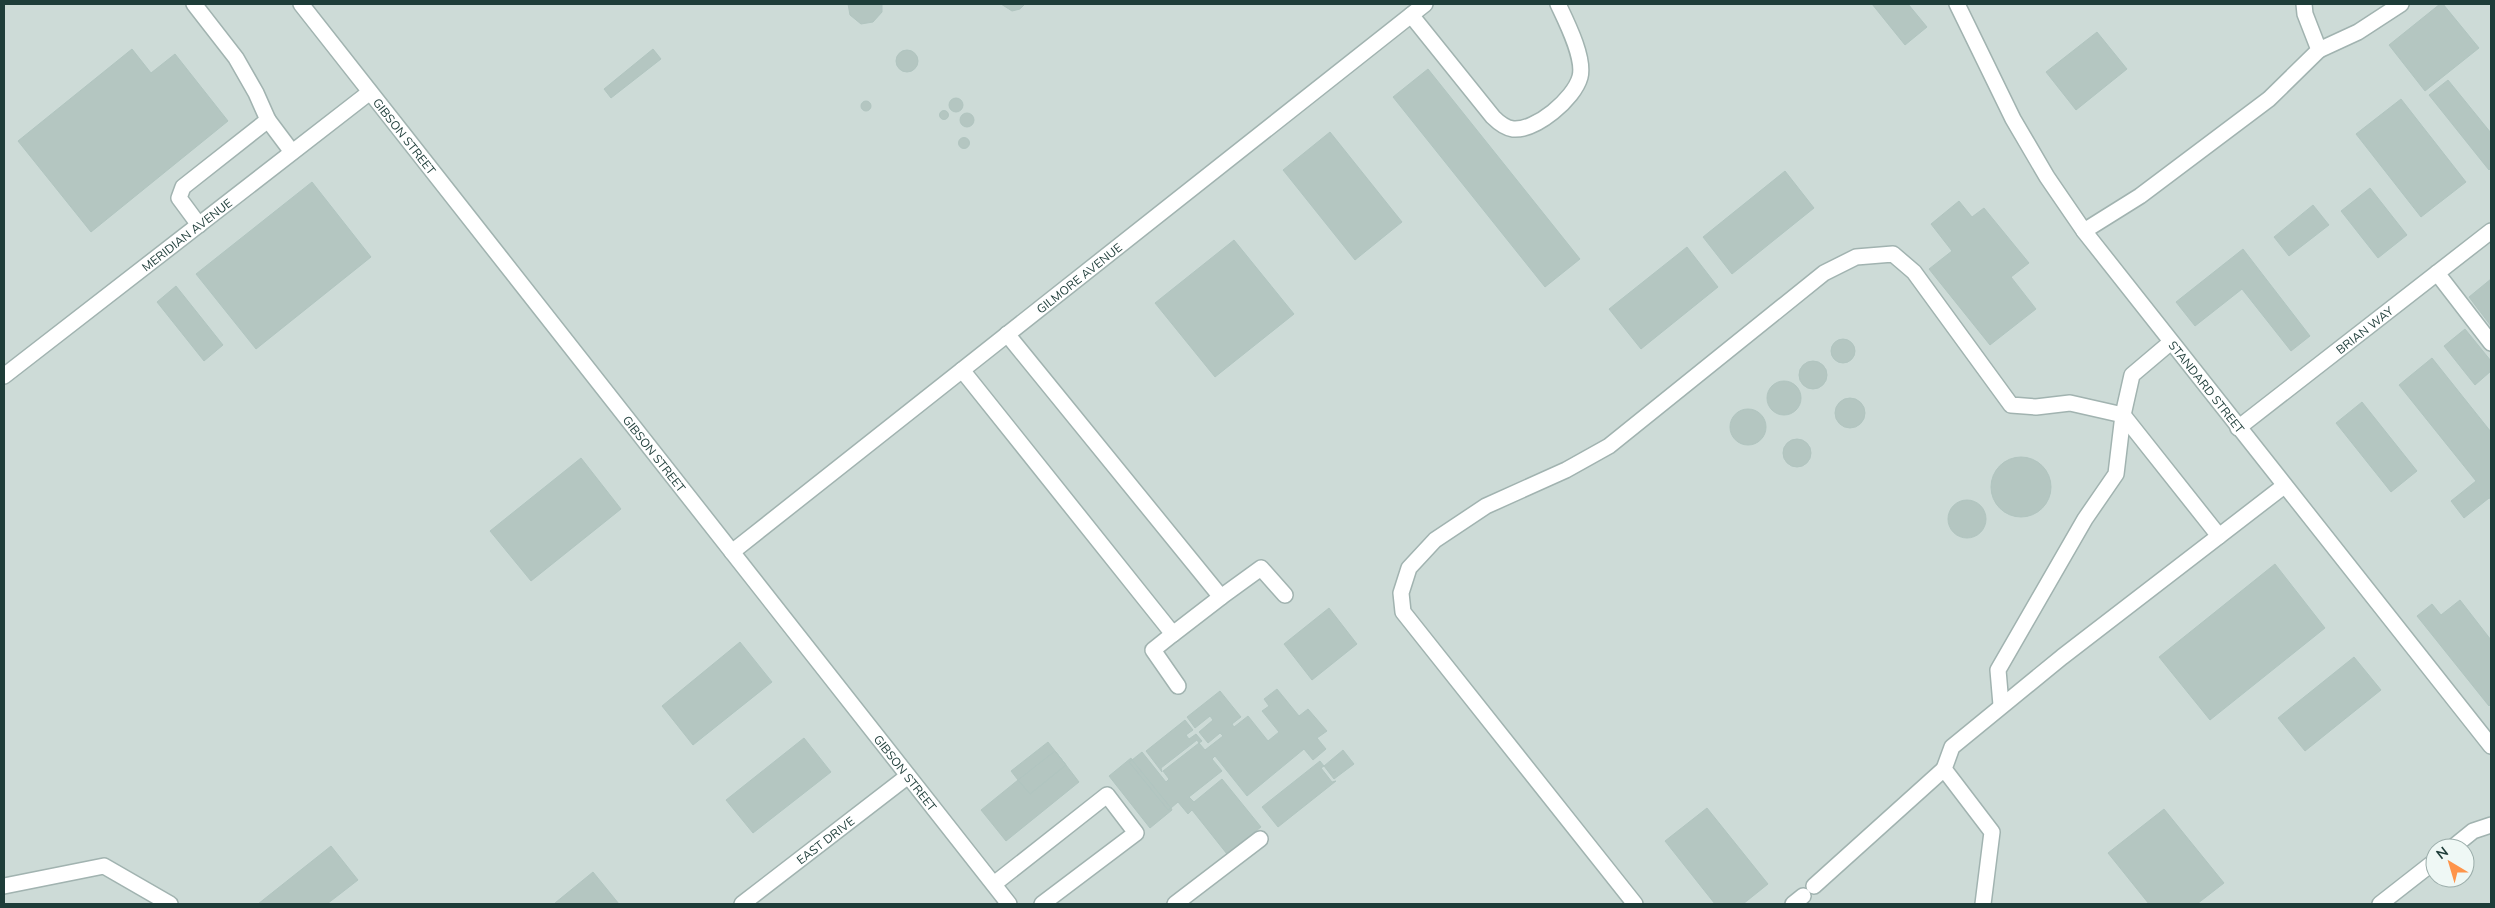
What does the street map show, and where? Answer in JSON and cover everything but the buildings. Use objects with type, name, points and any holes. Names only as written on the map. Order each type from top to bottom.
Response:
[{"type":"street","points":[[194,4],[236,58],[256,93],[268,120],[292,152]]},
{"type":"street","name":"GIBSON STREET","points":[[301,4],[1009,904]]},
{"type":"street","name":"GILMORE AVENUE","points":[[732,552],[1426,4]]},
{"type":"street","points":[[1411,15],[1501,125],[1512,129],[1538,123],[1556,110],[1574,89],[1580,77],[1577,52],[1558,4]]},
{"type":"street","name":"STANDARD STREET","points":[[1957,4],[2013,119],[2047,177],[2084,232],[2491,746]]},
{"type":"street","points":[[2304,4],[2305,14],[2319,50]]},
{"type":"street","points":[[2084,232],[2140,196],[2269,99],[2319,50],[2358,32],[2401,4]]},
{"type":"street","name":"MERIDIAN AVENUE","points":[[4,376],[370,92]]},
{"type":"street","points":[[199,225],[179,198],[182,187],[268,120]]},
{"type":"street","name":"BRIAN WAY","points":[[2238,428],[2491,231]]},
{"type":"street","points":[[1634,904],[1403,612],[1401,593],[1409,568],[1435,540],[1486,506],[1566,470],[1609,446],[1824,273],[1856,257],[1893,254],[1914,272],[2011,405],[2036,407],[2070,403],[2123,415],[2219,536]]},
{"type":"street","points":[[2437,273],[2491,343]]},
{"type":"street","points":[[1007,334],[1221,597]]},
{"type":"street","points":[[2001,705],[1998,670],[2085,519],[2116,474],[2123,415],[2132,375],[2171,342]]},
{"type":"street","points":[[962,370],[1172,634]]},
{"type":"street","points":[[1803,895],[1944,769],[1952,747],[2001,705],[2284,486]]},
{"type":"street","points":[[1178,686],[1153,650],[1172,634],[1261,568],[1285,596]]},
{"type":"street","points":[[1944,769],[1992,832],[1983,904]]},
{"type":"street","name":"EAST DRIVE","points":[[742,904],[908,776]]},
{"type":"street","points":[[994,884],[1107,795],[1136,832],[1042,904]]},
{"type":"street","points":[[2464,838],[2473,831],[2491,825]]},
{"type":"street","points":[[1175,904],[1260,839]]},
{"type":"street","points":[[4,886],[104,866],[170,904]]},
{"type":"street","points":[[2380,904],[2425,869]]},
{"type":"shaded area","points":[[4,4],[2491,4],[2491,904],[4,904]]}]
